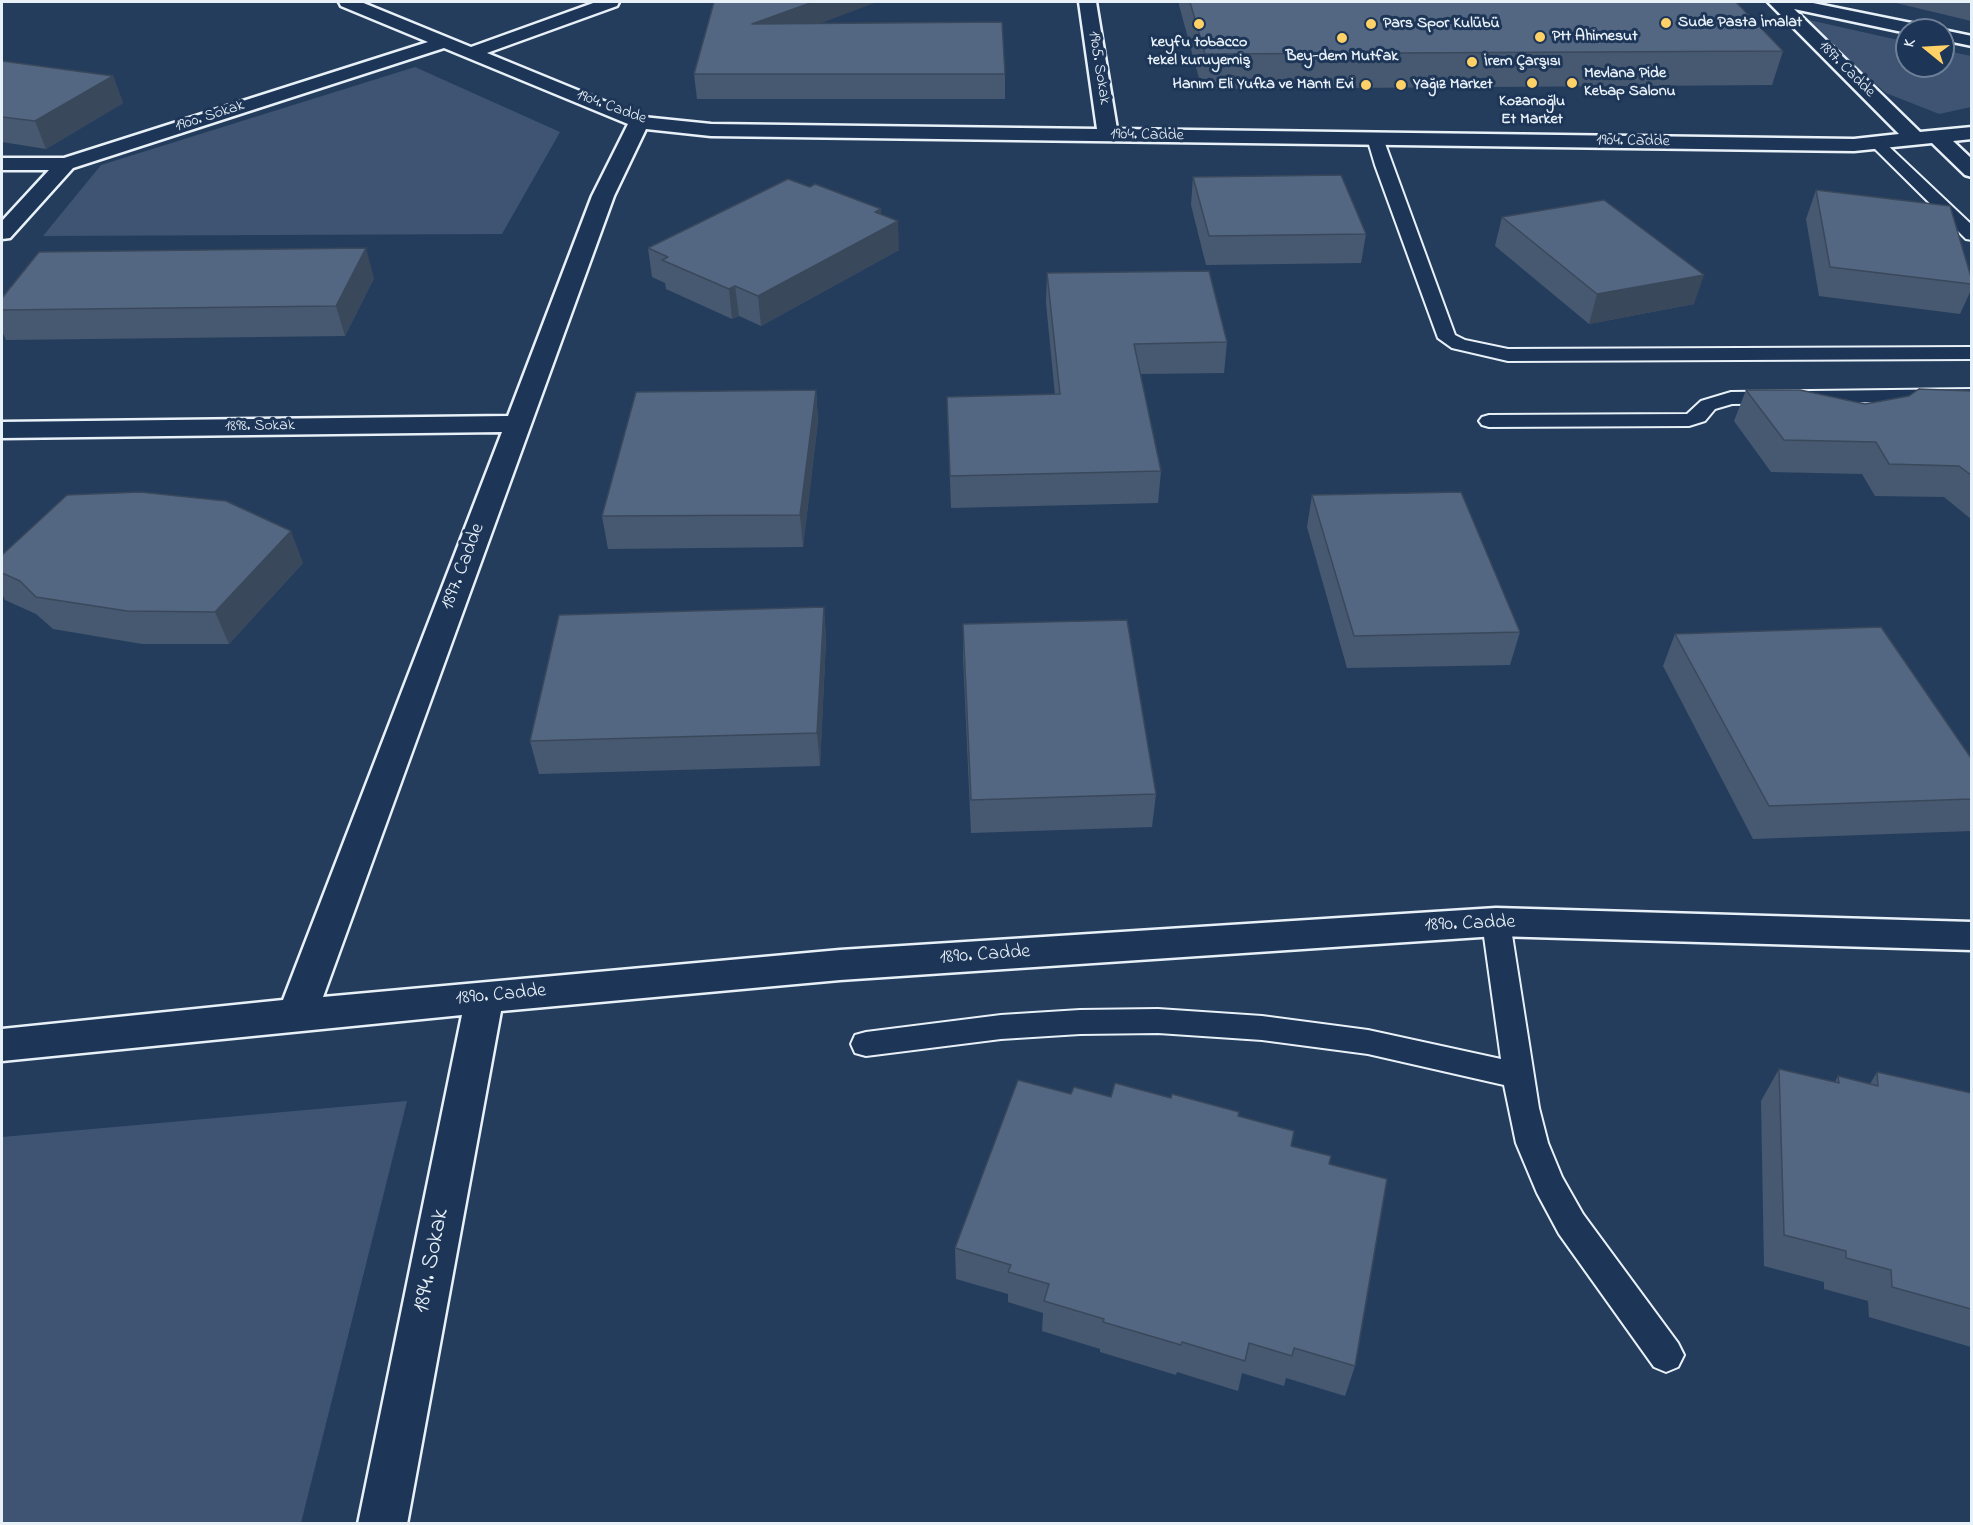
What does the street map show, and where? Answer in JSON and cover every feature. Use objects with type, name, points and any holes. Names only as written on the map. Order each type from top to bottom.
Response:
[{"type":"street","name":"1904. Cadde","points":[[346,2],[639,122],[711,130],[1854,145],[1971,133]]},
{"type":"street","points":[[471,53],[611,2]]},
{"type":"street","name":"1905. Sokak","points":[[1088,2],[1108,135]]},
{"type":"street","name":"1897. Cadde","points":[[1777,2],[1915,139]]},
{"type":"street","points":[[1785,2],[1895,25]]},
{"type":"street","points":[[1955,38],[1971,41]]},
{"type":"street","name":"1900. Sokak","points":[[2,233],[66,164],[445,42]]},
{"type":"street","name":"1897. Cadde","points":[[297,1015],[603,196],[639,122]]},
{"type":"street","points":[[1937,137],[1971,171]]},
{"type":"street","points":[[2,164],[66,164]]},
{"type":"street","name":"1898. Sokak","points":[[2,430],[518,424]]},
{"type":"street","name":"1890. Cadde","points":[[2,1045],[297,1015],[852,964],[1496,922],[1971,936]]},
{"type":"street","name":"1894. Sokak","points":[[382,1524],[484,998]]},
{"type":"lane","points":[[1375,138],[1447,338],[1459,344],[1508,355],[1971,353]]},
{"type":"lane","points":[[1877,143],[1971,235]]},
{"type":"lane","points":[[1489,421],[1689,420],[1698,417],[1708,405],[1731,398],[1971,395]]},
{"type":"lane","points":[[1496,922],[1523,1108],[1532,1143],[1548,1183],[1571,1224],[1666,1355]]},
{"type":"lane","points":[[866,1044],[1001,1027],[1080,1022],[1158,1021],[1262,1028],[1368,1042],[1519,1076]]},
{"type":"shaded area","points":[[1809,20],[1895,39],[1895,78],[1955,78],[1955,53],[1971,56],[1971,107],[1939,114],[1886,93],[1807,25]]},
{"type":"shaded area","points":[[415,67],[560,132],[502,234],[43,236],[101,165]]},
{"type":"shaded area","points":[[407,1101],[301,1523],[2,1523],[2,1137]]},
{"type":"building","points":[[714,2],[813,2],[752,24],[1002,22],[1005,74],[694,74]]},
{"type":"building","name":"İrem Çarşısı","points":[[1190,2],[1736,2],[1783,51],[1205,54]]},
{"type":"building","points":[[2,61],[113,76],[35,121],[2,117]]},
{"type":"building","points":[[1341,175],[1366,234],[1209,236],[1193,177]]},
{"type":"building","points":[[788,179],[810,187],[815,184],[881,209],[875,212],[898,221],[758,296],[735,286],[729,289],[662,260],[668,257],[648,248]]},
{"type":"building","points":[[1816,190],[1950,206],[1971,277],[1971,284],[1830,267]]},
{"type":"building","points":[[1604,200],[1704,275],[1597,294],[1502,217]]},
{"type":"building","points":[[366,248],[336,306],[2,310],[2,298],[39,252]]},
{"type":"building","points":[[1209,271],[1227,342],[1134,344],[1161,471],[950,476],[947,397],[1060,394],[1047,273]]},
{"type":"building","points":[[1919,389],[1971,391],[1971,475],[1959,466],[1889,464],[1876,442],[1784,440],[1746,390],[1800,390],[1865,404],[1909,396]]},
{"type":"building","points":[[816,390],[800,515],[602,516],[636,392]]},
{"type":"building","points":[[140,492],[226,501],[291,531],[215,612],[127,611],[36,597],[20,581],[2,573],[2,555],[67,495]]},
{"type":"building","points":[[1461,492],[1520,632],[1354,636],[1312,495]]},
{"type":"building","points":[[824,607],[817,733],[530,741],[559,615]]},
{"type":"building","points":[[1127,620],[1156,794],[971,800],[963,624]]},
{"type":"building","points":[[1881,627],[1971,758],[1971,799],[1769,806],[1675,634]]},
{"type":"building","points":[[1779,1069],[1839,1083],[1838,1076],[1878,1086],[1877,1072],[1971,1093],[1971,1309],[1892,1287],[1891,1270],[1846,1258],[1846,1251],[1784,1235]]},
{"type":"building","points":[[1018,1080],[1071,1094],[1074,1087],[1111,1097],[1115,1083],[1171,1098],[1172,1094],[1239,1112],[1238,1116],[1294,1131],[1291,1146],[1331,1156],[1329,1164],[1387,1179],[1355,1366],[1294,1348],[1292,1356],[1249,1343],[1245,1361],[1103,1322],[1104,1319],[1044,1301],[1049,1284],[1008,1272],[1011,1265],[955,1248]]},
{"type":"place","name":"Sude Pasta İmalat","points":[[1666,23]]},
{"type":"place","name":"keyfu tobacco tekel kuruyemiş","points":[[1199,24]]},
{"type":"place","name":"Pars Spor Kulübü","points":[[1371,24]]},
{"type":"place","name":"Ptt Ahimesut","points":[[1540,37]]},
{"type":"place","name":"Bey-dem Mutfak","points":[[1342,38]]},
{"type":"place","name":"İrem Çarşısı","points":[[1472,62]]},
{"type":"place","name":"Kozanoğlu Et Market","points":[[1532,83]]},
{"type":"place","name":"Mevlana Pide Kebap Salonu","points":[[1572,83]]},
{"type":"place","name":"Hanım Eli Yufka ve Mantı Evi","points":[[1366,85]]},
{"type":"place","name":"Yağız Market","points":[[1401,85]]}]
